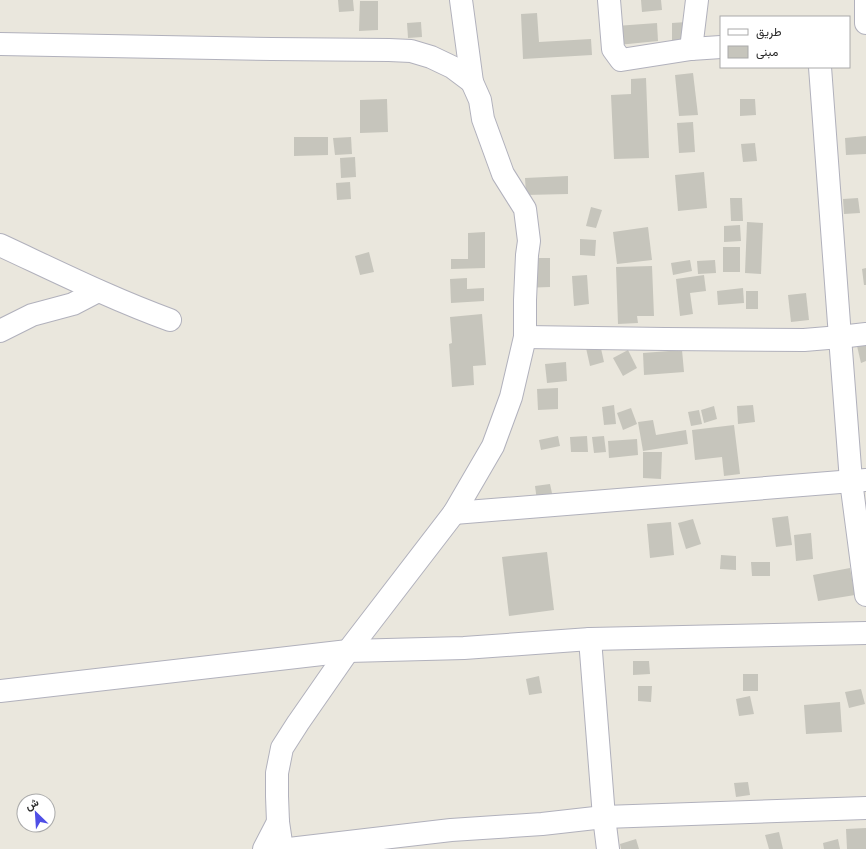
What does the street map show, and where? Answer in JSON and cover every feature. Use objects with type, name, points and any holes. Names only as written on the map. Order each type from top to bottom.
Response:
[{"type":"street","points":[[282,849],[278,822],[277,773],[282,748],[348,650],[454,513],[493,446],[511,397],[525,337],[527,255],[529,241],[525,209],[503,174],[483,119],[480,100],[472,82],[462,10],[471,0]]},
{"type":"street","points":[[609,0],[613,49],[621,60],[691,49],[720,47]]},
{"type":"street","points":[[691,49],[697,0]]},
{"type":"street","points":[[850,31],[866,24],[866,0]]},
{"type":"street","points":[[0,44],[411,51],[421,53],[452,67],[472,82]]},
{"type":"street","points":[[820,68],[840,337],[859,481],[866,595]]},
{"type":"street","points":[[0,245],[98,291],[170,320]]},
{"type":"street","points":[[0,331],[32,315],[73,304],[98,291]]},
{"type":"street","points":[[525,337],[665,340],[797,340],[866,334]]},
{"type":"street","points":[[454,513],[859,481]]},
{"type":"street","points":[[0,691],[348,650],[464,648],[590,639],[866,633]]},
{"type":"street","points":[[590,639],[604,817],[608,849]]},
{"type":"street","points":[[289,849],[451,830],[542,824],[604,817],[866,808]]},
{"type":"street","points":[[264,849],[278,822]]},
{"type":"building","points":[[338,0],[353,0],[354,11],[339,12]]},
{"type":"building","points":[[641,0],[661,0],[662,10],[642,12]]},
{"type":"building","points":[[360,1],[378,1],[378,30],[359,31]]},
{"type":"building","points":[[537,13],[539,42],[591,39],[592,55],[523,59],[521,14]]},
{"type":"building","points":[[701,21],[702,41],[672,42],[672,23]]},
{"type":"building","points":[[421,22],[422,37],[408,38],[407,23]]},
{"type":"building","points":[[657,23],[658,41],[618,45],[616,26]]},
{"type":"building","points":[[693,73],[698,115],[679,116],[675,75]]},
{"type":"building","points":[[646,78],[649,158],[614,159],[611,95],[631,94],[631,79]]},
{"type":"building","points":[[387,99],[388,132],[360,133],[360,100]]},
{"type":"building","points":[[740,99],[755,99],[756,115],[740,116]]},
{"type":"building","points":[[693,122],[695,152],[679,153],[677,123]]},
{"type":"building","points":[[866,136],[866,154],[846,155],[845,138]]},
{"type":"building","points":[[294,137],[328,137],[328,155],[294,156]]},
{"type":"building","points":[[351,137],[352,154],[335,155],[333,138]]},
{"type":"building","points":[[755,143],[757,161],[743,162],[741,144]]},
{"type":"building","points":[[355,157],[356,177],[341,178],[340,158]]},
{"type":"building","points":[[704,172],[707,208],[678,211],[675,175]]},
{"type":"building","points":[[568,176],[568,194],[526,195],[525,178]]},
{"type":"building","points":[[350,182],[351,199],[337,200],[336,183]]},
{"type":"building","points":[[730,198],[742,198],[743,221],[731,221]]},
{"type":"building","points":[[858,198],[860,213],[844,214],[843,199]]},
{"type":"building","points":[[591,207],[602,210],[596,228],[586,226]]},
{"type":"building","points":[[747,222],[763,223],[761,274],[745,273]]},
{"type":"building","points":[[740,225],[741,241],[724,242],[724,226]]},
{"type":"building","points":[[648,227],[652,260],[617,264],[613,232]]},
{"type":"building","points":[[485,232],[485,268],[451,269],[451,259],[468,259],[468,233]]},
{"type":"building","points":[[580,239],[596,240],[595,256],[580,255]]},
{"type":"building","points":[[723,247],[740,247],[740,272],[723,272]]},
{"type":"building","points":[[369,252],[374,272],[360,275],[355,256]]},
{"type":"building","points":[[522,258],[550,258],[550,287],[522,288]]},
{"type":"building","points":[[690,260],[692,271],[673,275],[671,263]]},
{"type":"building","points":[[715,260],[716,273],[698,274],[697,261]]},
{"type":"building","points":[[652,266],[654,316],[637,316],[638,323],[618,324],[616,267]]},
{"type":"building","points":[[866,268],[866,285],[864,285],[862,269]]},
{"type":"building","points":[[587,275],[589,304],[574,306],[572,276]]},
{"type":"building","points":[[704,275],[706,291],[690,293],[693,314],[680,316],[676,279]]},
{"type":"building","points":[[467,278],[467,289],[484,288],[484,301],[451,303],[450,279]]},
{"type":"building","points":[[743,288],[744,303],[718,305],[717,291]]},
{"type":"building","points":[[746,291],[758,291],[758,309],[746,309]]},
{"type":"building","points":[[806,293],[809,320],[791,322],[788,295]]},
{"type":"building","points":[[482,314],[486,365],[473,366],[474,385],[452,387],[449,344],[452,343],[450,317]]},
{"type":"building","points":[[600,344],[604,362],[590,366],[586,348]]},
{"type":"building","points":[[866,344],[866,361],[861,363],[857,346]]},
{"type":"building","points":[[628,350],[637,368],[623,376],[613,358]]},
{"type":"building","points":[[682,350],[684,372],[644,375],[643,353]]},
{"type":"building","points":[[566,362],[567,381],[547,383],[545,364]]},
{"type":"building","points":[[558,388],[558,409],[538,410],[537,389]]},
{"type":"building","points":[[614,405],[616,424],[604,425],[602,407]]},
{"type":"building","points":[[753,405],[755,422],[738,424],[737,406]]},
{"type":"building","points":[[714,406],[717,419],[704,423],[701,410]]},
{"type":"building","points":[[631,408],[637,424],[623,430],[617,413]]},
{"type":"building","points":[[699,410],[702,424],[691,426],[688,412]]},
{"type":"building","points":[[653,420],[656,435],[686,430],[688,444],[643,451],[638,422]]},
{"type":"building","points":[[734,425],[740,474],[724,476],[722,457],[695,460],[692,430]]},
{"type":"building","points":[[558,436],[560,446],[541,450],[539,440]]},
{"type":"building","points":[[587,436],[588,452],[571,452],[570,437]]},
{"type":"building","points":[[604,436],[606,452],[594,453],[592,437]]},
{"type":"building","points":[[637,439],[638,455],[609,458],[608,441]]},
{"type":"building","points":[[643,452],[662,452],[661,479],[643,478]]},
{"type":"building","points":[[550,484],[553,498],[537,501],[535,486]]},
{"type":"building","points":[[788,516],[792,545],[776,547],[772,518]]},
{"type":"building","points":[[693,519],[701,544],[686,549],[678,523]]},
{"type":"building","points":[[671,522],[674,555],[650,558],[647,524]]},
{"type":"building","points":[[811,533],[813,559],[796,561],[794,535]]},
{"type":"building","points":[[547,552],[554,610],[509,616],[502,557]]},
{"type":"building","points":[[721,555],[736,556],[736,570],[720,569]]},
{"type":"building","points":[[751,562],[770,562],[770,576],[752,576]]},
{"type":"building","points":[[850,568],[855,595],[818,601],[813,575]]},
{"type":"building","points":[[633,661],[649,661],[650,674],[633,675]]},
{"type":"building","points":[[743,674],[758,674],[758,691],[743,691]]},
{"type":"building","points":[[539,676],[542,693],[529,695],[526,679]]},
{"type":"building","points":[[638,686],[652,686],[651,702],[638,701]]},
{"type":"building","points":[[861,689],[865,704],[849,708],[845,692]]},
{"type":"building","points":[[750,696],[754,714],[739,716],[736,699]]},
{"type":"building","points":[[840,702],[842,732],[806,734],[804,705]]},
{"type":"building","points":[[748,782],[750,795],[736,797],[734,783]]},
{"type":"building","points":[[866,828],[866,849],[847,849],[846,829]]},
{"type":"building","points":[[779,832],[783,849],[769,849],[765,835]]},
{"type":"building","points":[[636,839],[639,849],[621,849],[620,844]]},
{"type":"building","points":[[838,839],[840,849],[824,849],[823,843]]}]
